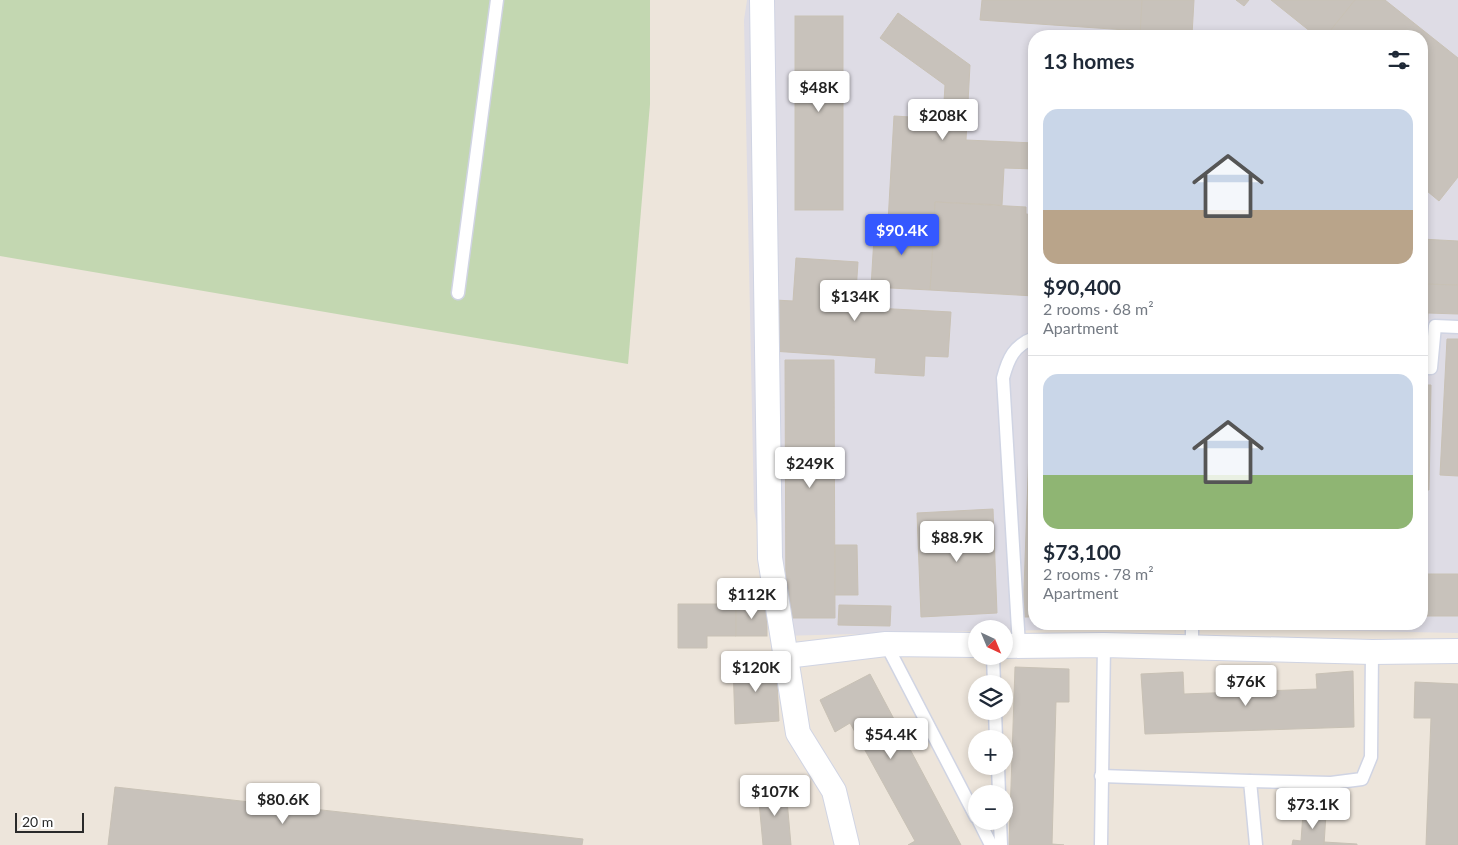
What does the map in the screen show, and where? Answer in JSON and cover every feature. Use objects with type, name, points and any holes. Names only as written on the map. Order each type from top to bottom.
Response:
[{"type":"street","points":[[762,0],[770,558],[798,733],[834,791],[846,845]]},
{"type":"street","points":[[786,656],[886,644],[968,646]]},
{"type":"street","points":[[1013,646],[1104,644],[1372,652],[1458,651]]},
{"type":"lane","points":[[458,293],[497,0]]},
{"type":"lane","points":[[1428,368],[1431,368],[1435,326],[1458,327]]},
{"type":"lane","points":[[1010,620],[1003,378],[1008,359],[1017,347],[1028,341]]},
{"type":"lane","points":[[1192,630],[1192,647]]},
{"type":"lane","points":[[886,644],[968,802]]},
{"type":"lane","points":[[1101,845],[1100,776],[1104,644]]},
{"type":"lane","points":[[1100,776],[1331,783],[1362,779],[1371,757],[1372,652]]},
{"type":"lane","points":[[1250,781],[1256,845]]},
{"type":"lane","points":[[984,830],[991,845]]},
{"type":"lane","points":[[1000,830],[1001,845]]},
{"type":"shaded area","points":[[747,0],[1458,0],[1458,633],[1305,630],[1428,630],[1428,30],[1028,30],[1028,630],[1041,630],[1013,631],[1013,620],[968,620],[968,631],[778,636],[754,510],[744,20]]},
{"type":"green space","points":[[0,0],[650,0],[650,104],[628,364],[0,256]]},
{"type":"building","points":[[982,0],[1142,0],[1141,30],[980,20]]},
{"type":"building","points":[[1142,0],[1194,0],[1192,30],[1140,30]]},
{"type":"building","points":[[1236,0],[1249,0],[1244,6]]},
{"type":"building","points":[[1271,0],[1355,0],[1331,30],[1308,30]]},
{"type":"building","points":[[1355,0],[1385,0],[1423,30],[1331,30]]},
{"type":"building","points":[[898,13],[970,65],[966,140],[1028,143],[1028,169],[1004,168],[1002,205],[935,202],[934,224],[888,222],[894,116],[943,119],[945,85],[880,38]]},
{"type":"building","points":[[795,16],[843,16],[843,210],[795,210]]},
{"type":"building","points":[[1428,34],[1458,58],[1458,177],[1439,201],[1428,192]]},
{"type":"building","points":[[935,202],[1026,207],[1026,214],[1028,214],[1028,296],[930,290]]},
{"type":"building","points":[[875,221],[934,224],[930,290],[871,287]]},
{"type":"building","points":[[1428,239],[1458,241],[1458,285],[1428,284]]},
{"type":"building","points":[[796,258],[858,262],[855,307],[951,312],[948,357],[925,356],[924,376],[875,373],[876,358],[772,351],[775,300],[793,301]]},
{"type":"building","points":[[1428,284],[1458,285],[1458,314],[1428,313]]},
{"type":"building","points":[[1447,339],[1458,339],[1458,476],[1440,475]]},
{"type":"building","points":[[785,360],[834,360],[835,618],[786,618]]},
{"type":"building","points":[[1428,385],[1431,385],[1429,490]]},
{"type":"building","points":[[1028,477],[1028,617],[1023,617]]},
{"type":"building","points":[[993,509],[997,613],[921,617],[917,513]]},
{"type":"building","points":[[835,545],[857,545],[858,595],[835,595]]},
{"type":"building","points":[[1428,574],[1458,574],[1458,616],[1428,616]]},
{"type":"building","points":[[678,604],[736,604],[736,636],[707,636],[707,648],[678,648]]},
{"type":"building","points":[[736,604],[767,604],[767,636],[736,636]]},
{"type":"building","points":[[839,605],[891,606],[890,626],[838,625]]},
{"type":"building","points":[[776,661],[779,721],[735,724],[733,664]]},
{"type":"building","points":[[1015,667],[1069,669],[1069,702],[1056,702],[1052,844],[1064,845],[1009,845],[1010,830],[1013,830],[1013,785],[1011,785],[1011,775],[1013,775]]},
{"type":"building","points":[[1353,671],[1354,727],[1145,734],[1141,674],[1183,672],[1184,694],[1317,689],[1316,674]]},
{"type":"building","points":[[870,674],[961,845],[908,845],[915,841],[850,723],[835,732],[820,700]]},
{"type":"building","points":[[1415,682],[1458,684],[1458,845],[1426,845],[1431,718],[1414,718]]},
{"type":"building","points":[[115,787],[583,839],[582,845],[108,845]]},
{"type":"building","points":[[786,789],[791,845],[763,845],[758,791]]},
{"type":"building","points":[[1303,813],[1326,814],[1324,845],[1292,845],[1293,840],[1301,841]]},
{"type":"building","points":[[1324,842],[1357,844],[1357,845],[1324,845]]}]
